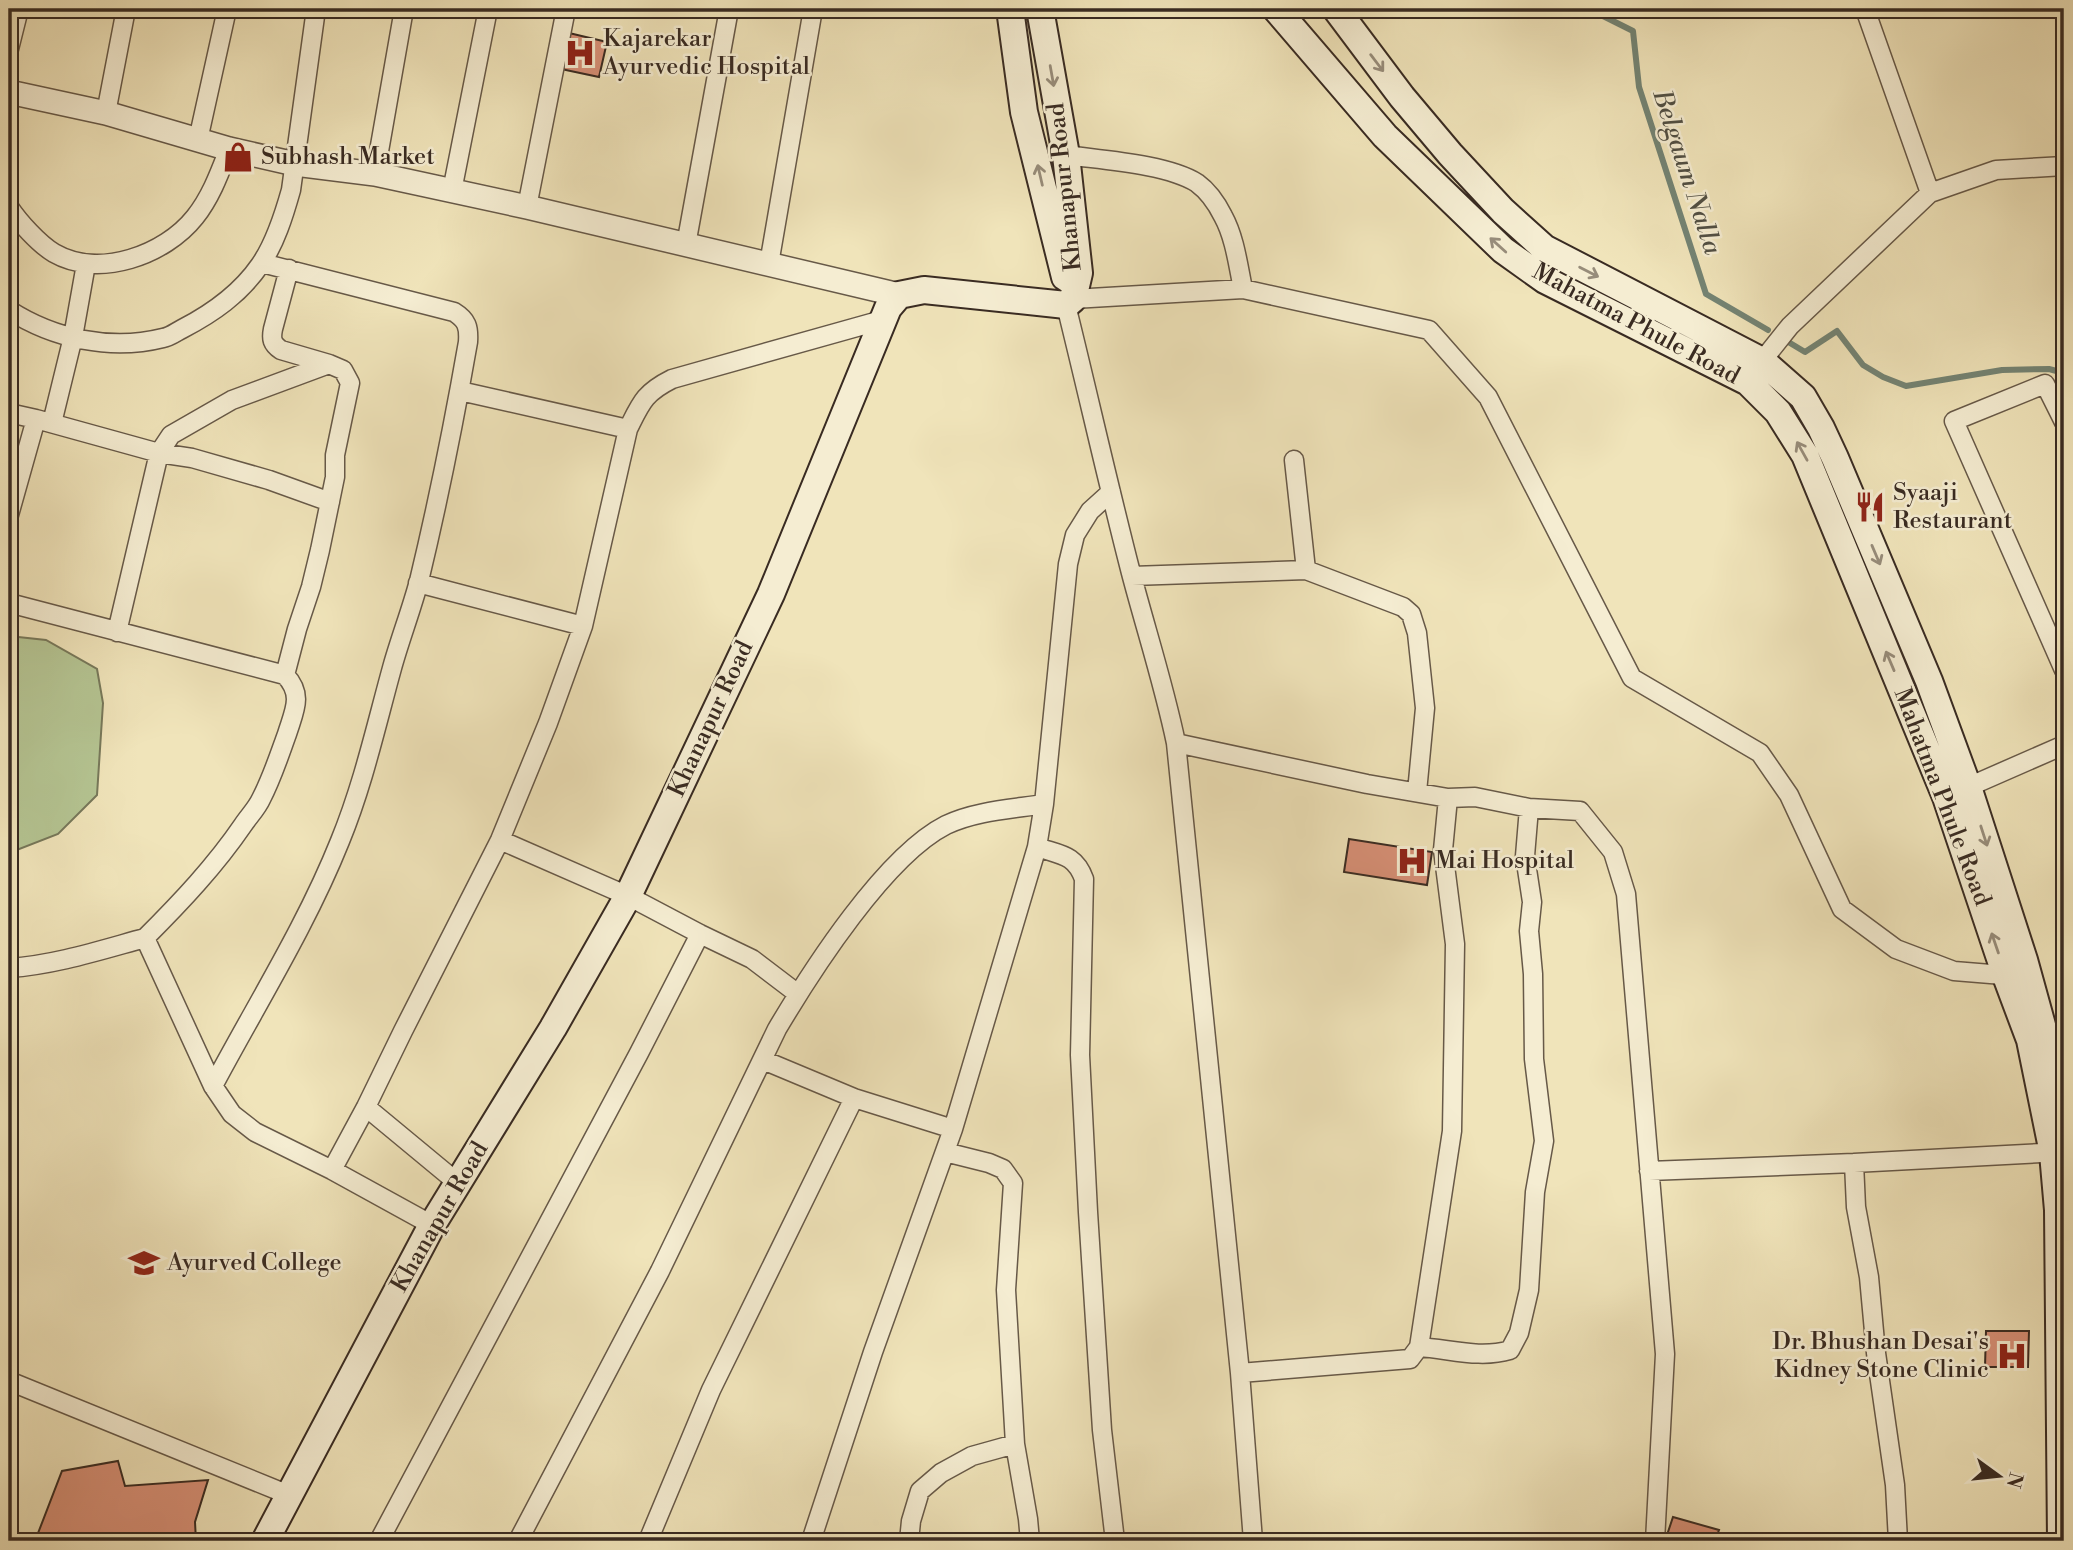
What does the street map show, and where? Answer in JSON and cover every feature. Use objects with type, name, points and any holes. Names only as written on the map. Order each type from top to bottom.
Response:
[{"type":"main road","points":[[1010,9],[1024,112],[1071,296]]},
{"type":"main road","name":"Khanapur Road","points":[[265,1541],[432,1226],[553,1028],[628,896],[771,594],[888,308],[899,295],[924,290],[1071,296],[1079,272],[1066,155],[1040,9]]},
{"type":"main road","name":"Mahatma Phule Road","points":[[1276,9],[1385,136],[1503,250],[1545,281],[1748,382],[1778,412],[1805,456],[1957,792]]},
{"type":"main road","name":"Mahatma Phule Road","points":[[1336,9],[1402,97],[1450,154],[1503,211],[1544,248],[1762,361],[1803,397],[1821,428],[1923,669],[1957,792],[2017,976],[2064,1105]]},
{"type":"main road","name":"Mahatma Phule Road","points":[[2017,976],[2030,1040],[2059,1153],[2060,1541]]},
{"type":"street","points":[[9,49],[19,9]]},
{"type":"street","points":[[106,113],[126,9]]},
{"type":"street","points":[[198,140],[227,9]]},
{"type":"street","points":[[9,310],[25,321],[73,338],[120,345],[165,338],[206,317],[243,288],[262,262],[284,213],[295,164],[316,9]]},
{"type":"street","points":[[376,174],[404,9]]},
{"type":"street","points":[[452,191],[488,9]]},
{"type":"street","points":[[527,207],[566,9]]},
{"type":"street","points":[[686,245],[729,9]]},
{"type":"street","points":[[769,264],[813,9]]},
{"type":"street","points":[[1865,9],[1930,193]]},
{"type":"street","points":[[9,92],[106,113],[229,149],[295,164],[376,174],[899,295]]},
{"type":"street","points":[[9,207],[32,234],[54,253],[86,264],[136,259],[168,242],[195,217],[214,186],[229,149]]},
{"type":"street","points":[[1066,155],[1176,173],[1198,184],[1212,197],[1224,217],[1243,289]]},
{"type":"street","points":[[1762,361],[1790,326],[1930,193],[1996,170],[2064,166]]},
{"type":"street","points":[[213,1087],[247,1021],[282,962],[341,839],[373,745],[393,664],[418,583],[460,391],[468,342],[468,329],[464,318],[454,312],[262,262]]},
{"type":"street","points":[[9,515],[73,338],[86,264]]},
{"type":"street","points":[[285,675],[311,587],[330,502],[335,477],[335,455],[350,383],[343,370],[281,350],[274,345],[271,339],[289,269]]},
{"type":"street","points":[[1253,1541],[1240,1373],[1176,743],[1165,690],[1111,492],[1071,296],[1243,289],[1429,330],[1488,397],[1632,678],[1760,753],[1789,795],[1842,909],[1896,949],[1954,971],[2017,976]]},
{"type":"street","points":[[332,1170],[500,840],[548,723],[583,626],[628,429],[642,400],[654,387],[671,379],[882,320]]},
{"type":"street","points":[[117,632],[159,453],[171,435],[223,405],[329,364]]},
{"type":"street","points":[[2064,422],[2045,384],[1954,421],[2064,670]]},
{"type":"street","points":[[460,391],[628,429]]},
{"type":"street","points":[[9,413],[159,453],[192,458],[330,502]]},
{"type":"street","points":[[1294,460],[1306,569]]},
{"type":"street","points":[[811,1541],[873,1352],[953,1129],[1037,847],[1044,804],[1068,564],[1075,535],[1090,511],[1111,492]]},
{"type":"street","points":[[1132,576],[1306,569],[1403,607],[1411,614],[1417,633],[1425,708],[1417,792]]},
{"type":"street","points":[[418,583],[583,626]]},
{"type":"street","points":[[9,603],[285,675],[293,683],[297,694],[296,708],[261,800],[228,848],[145,938],[69,958],[28,967],[9,968]]},
{"type":"street","points":[[1176,743],[1367,784],[1448,798],[1475,797],[1529,808],[1580,811],[1613,852],[1626,894],[1665,1354],[1655,1541]]},
{"type":"street","points":[[1957,792],[2064,745]]},
{"type":"street","points":[[1240,1373],[1410,1359],[1419,1347],[1452,1131],[1455,944],[1443,850],[1448,798]]},
{"type":"street","points":[[518,1541],[660,1270],[778,1029],[798,994],[862,904],[908,852],[945,825],[967,818],[1044,804]]},
{"type":"street","points":[[1419,1347],[1495,1354],[1510,1349],[1519,1333],[1529,1290],[1535,1192],[1544,1141],[1534,1059],[1529,931],[1532,902],[1525,856],[1529,808]]},
{"type":"street","points":[[500,840],[628,896],[752,958],[798,994]]},
{"type":"street","points":[[1037,847],[1071,858],[1080,867],[1084,879],[1080,1055],[1101,1417],[1115,1541]]},
{"type":"street","points":[[379,1541],[633,1066],[700,934]]},
{"type":"street","points":[[145,938],[213,1087],[232,1114],[255,1132],[332,1170],[432,1226]]},
{"type":"street","points":[[763,1060],[854,1098],[953,1129]]},
{"type":"street","points":[[648,1541],[711,1390],[854,1098]]},
{"type":"street","points":[[366,1107],[459,1184]]},
{"type":"street","points":[[945,1152],[1003,1169],[1013,1183],[1006,1290],[1015,1444],[1030,1541]]},
{"type":"street","points":[[1650,1171],[2059,1153]]},
{"type":"street","points":[[1854,1163],[1856,1207],[1868,1277],[1895,1485],[1898,1541]]},
{"type":"street","points":[[9,1381],[289,1495]]},
{"type":"street","points":[[909,1541],[911,1521],[920,1491],[941,1473],[972,1456],[1015,1444]]},
{"type":"green space","points":[[9,636],[46,640],[97,669],[103,703],[97,795],[58,834],[9,853]]},
{"type":"building","points":[[569,33],[607,42],[599,77],[561,69]]},
{"type":"building","points":[[1349,839],[1432,852],[1427,885],[1344,872]]},
{"type":"building","points":[[1986,1331],[2029,1331],[2028,1367],[1985,1367]]},
{"type":"building","points":[[118,1461],[125,1486],[208,1480],[195,1522],[196,1541],[35,1541],[62,1471]]},
{"type":"building","points":[[1673,1517],[1719,1530],[1715,1541],[1665,1541]]},
{"type":"waterway","name":"Belgaum Nalla","points":[[1600,9],[1601,15],[1633,31],[1639,87],[1706,294],[1768,330]]},
{"type":"waterway","name":"Belgaum Nalla","points":[[1790,343],[1805,352],[1837,331],[1863,365],[1906,386],[2002,370],[2049,369],[2064,373]]},
{"type":"place","name":"Kajarekar Ayurvedic Hospital","points":[[580,53]]},
{"type":"place","name":"Subhash Market","points":[[238,157]]},
{"type":"place","name":"Syaaji Restaurant","points":[[1870,507]]},
{"type":"place","name":"Mai Hospital","points":[[1412,861]]},
{"type":"place","name":"Ayurved College","points":[[144,1263]]},
{"type":"place","name":"Dr. Bhushan Desai's Kidney Stone Clinic","points":[[2012,1356]]}]
